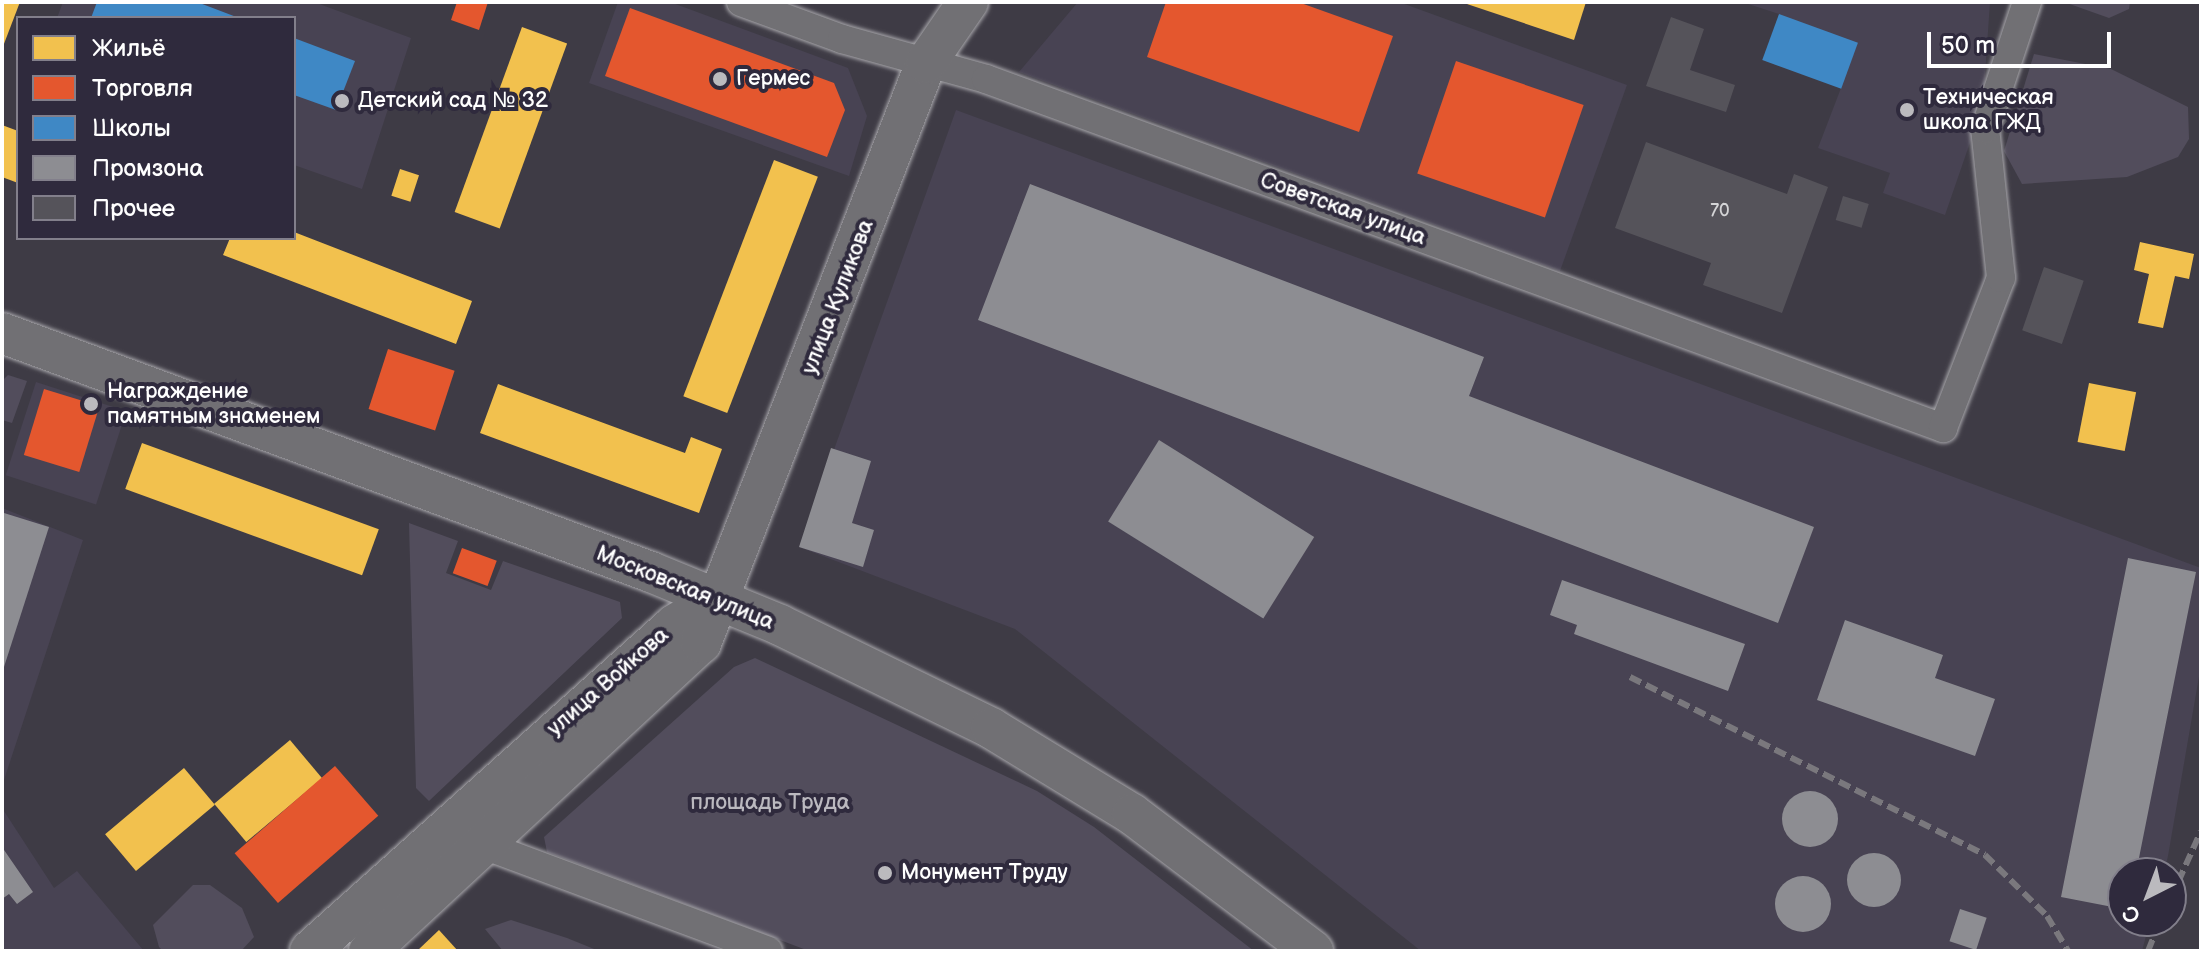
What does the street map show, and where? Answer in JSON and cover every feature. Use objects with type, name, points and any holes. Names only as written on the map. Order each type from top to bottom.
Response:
[{"type":"main road","name":"улица Куликова","points":[[719,598],[926,63],[968,2]]},
{"type":"main road","name":"Московская улица","points":[[2,333],[719,598],[1004,736],[1132,814],[1313,951]]},
{"type":"main road","name":"улица Войкова","points":[[310,951],[674,625],[719,598]]},
{"type":"main road","name":"улица Войкова","points":[[369,951],[701,643],[719,598]]},
{"type":"street","name":"Советская улица","points":[[741,2],[926,63],[995,82],[1943,428],[2001,278],[1985,129],[2027,2]]},
{"type":"street","points":[[443,830],[768,951]]},
{"type":"shaded area","name":"Детский сад № 32","points":[[63,2],[314,2],[411,38],[362,189],[296,166],[296,16],[58,16]]},
{"type":"shaded area","name":"Гермес","points":[[618,2],[670,2],[848,68],[867,116],[849,176],[589,83]]},
{"type":"shaded area","points":[[1078,2],[1399,2],[1627,85],[1560,271],[1019,72]]},
{"type":"shaded area","name":"Техническая школа ГЖД","points":[[1742,2],[1990,2],[1983,105],[1945,215],[1883,193],[1890,173],[1818,148],[1841,88],[1779,14]]},
{"type":"shaded area","points":[[956,110],[2201,568],[2201,665],[2168,857],[2107,857],[2107,937],[2146,937],[2142,951],[1421,951],[1015,629],[799,547]]},
{"type":"shaded area","points":[[36,382],[126,411],[96,505],[6,475]]},
{"type":"shaded area","points":[[2,508],[83,540],[2,786]]},
{"type":"shaded area","points":[[2,808],[54,888],[77,871],[144,951],[2,951]]},
{"type":"green space","points":[[2064,2],[2130,2],[2129,9],[2109,18]]},
{"type":"green space","points":[[2034,54],[2111,69],[2188,107],[2189,139],[2178,157],[2127,177],[2022,184],[2004,151]]},
{"type":"green space","points":[[8,375],[27,381],[12,423],[2,420],[2,381]]},
{"type":"green space","points":[[409,523],[458,541],[446,573],[491,590],[503,561],[620,602],[622,618],[429,801],[416,788]]},
{"type":"green space","name":"площадь Труда","points":[[755,658],[1037,791],[1094,827],[1254,951],[809,951],[547,852],[544,837],[734,667]]},
{"type":"green space","points":[[193,885],[210,885],[242,908],[254,937],[241,951],[163,951],[159,947],[153,925]]},
{"type":"green space","points":[[511,920],[599,951],[503,951],[485,929]]},
{"type":"building: Жильё","points":[[2,2],[20,2],[2,49]]},
{"type":"building: Жильё","points":[[1461,2],[1586,2],[1574,40]]},
{"type":"building: Жильё","points":[[522,27],[567,43],[500,229],[455,212]]},
{"type":"building: Жильё","points":[[2,125],[16,130],[16,182],[2,177]]},
{"type":"building: Жильё","points":[[774,160],[818,177],[727,413],[683,396]]},
{"type":"building: Жильё","points":[[400,169],[419,175],[410,202],[391,196]]},
{"type":"building: Жильё","points":[[296,233],[472,301],[456,344],[223,255],[229,240],[296,240]]},
{"type":"building: Жильё","points":[[2140,242],[2194,254],[2189,279],[2175,276],[2163,328],[2138,323],[2149,274],[2134,270]]},
{"type":"building: Жильё","points":[[2089,383],[2136,392],[2125,451],[2078,442]]},
{"type":"building: Жильё","points":[[498,384],[685,453],[691,437],[722,449],[699,513],[480,433]]},
{"type":"building: Жильё","points":[[142,443],[379,529],[362,575],[125,489]]},
{"type":"building: Жильё","points":[[290,740],[322,778],[246,842],[214,804]]},
{"type":"building: Жильё","points":[[184,768],[215,805],[136,871],[105,834]]},
{"type":"building: Жильё","points":[[439,930],[458,951],[417,951]]},
{"type":"building: Торговля","points":[[457,2],[488,2],[479,30],[451,20]]},
{"type":"building: Торговля","points":[[1166,2],[1298,2],[1393,36],[1359,132],[1147,57]]},
{"type":"building: Торговля","name":"Гермес","points":[[630,8],[834,83],[845,110],[827,157],[605,76]]},
{"type":"building: Торговля","points":[[1456,61],[1584,105],[1545,217],[1417,174]]},
{"type":"building: Торговля","points":[[388,349],[455,371],[435,431],[369,409]]},
{"type":"building: Торговля","points":[[44,389],[99,406],[79,472],[24,455]]},
{"type":"building: Торговля","points":[[462,548],[497,561],[488,586],[453,573]]},
{"type":"building: Торговля","points":[[335,766],[378,816],[278,903],[235,853]]},
{"type":"building: Школы","points":[[97,2],[197,2],[234,16],[92,16]]},
{"type":"building: Школы","points":[[1779,14],[1858,43],[1841,89],[1762,60]]},
{"type":"building: Школы","points":[[296,39],[355,61],[336,110],[296,96]]},
{"type":"building: Промзона","points":[[1030,184],[1484,357],[1469,396],[1814,527],[1778,623],[978,320]]},
{"type":"building: Промзона","points":[[1159,440],[1314,537],[1263,618],[1108,521]]},
{"type":"building: Промзона","points":[[831,448],[871,461],[852,523],[874,530],[863,567],[799,547]]},
{"type":"building: Промзона","points":[[4,513],[49,527],[3,670],[2,519]]},
{"type":"building: Промзона","points":[[2128,558],[2196,572],[2139,857],[2107,857],[2107,906],[2061,897]]},
{"type":"building: Промзона","points":[[1562,580],[1745,644],[1728,691],[1574,634],[1577,625],[1550,615]]},
{"type":"building: Промзона","points":[[1845,620],[1943,655],[1935,678],[1995,699],[1975,756],[1817,700]]},
{"type":"building: Промзона","points":[[1810,791],[1830,799],[1838,819],[1830,839],[1810,847],[1790,839],[1782,819],[1790,799]]},
{"type":"building: Промзона","points":[[2,847],[33,892],[17,904],[9,894],[2,899]]},
{"type":"building: Промзона","points":[[1874,853],[1885,855],[1893,861],[1899,869],[1899,891],[1893,899],[1885,905],[1874,907],[1863,905],[1855,899],[1849,891],[1847,880],[1849,869],[1855,861],[1863,855]]},
{"type":"building: Промзона","points":[[1803,876],[1822,885],[1831,904],[1822,923],[1803,932],[1784,923],[1775,904],[1784,885]]},
{"type":"building: Промзона","points":[[1960,909],[1987,918],[1976,950],[1949,941]]},
{"type":"building: Прочее","points":[[1671,17],[1704,29],[1690,70],[1735,85],[1726,112],[1646,86]]},
{"type":"building: Прочее","points":[[1646,142],[1787,194],[1794,174],[1828,187],[1782,313],[1703,285],[1711,263],[1615,228]]},
{"type":"building: Прочее","points":[[1843,196],[1869,204],[1862,228],[1836,220]]},
{"type":"building: Прочее","points":[[2044,267],[2084,281],[2062,344],[2022,330]]},
{"type":"railway","points":[[1630,677],[1985,855],[2047,916],[2068,951]]},
{"type":"railway","points":[[2187,862],[2201,831]]},
{"type":"railway","points":[[2148,951],[2154,937]]},
{"type":"place","name":"Гермес","points":[[720,79]]},
{"type":"place","name":"Детский сад № 32","points":[[342,101]]},
{"type":"place","name":"Техническая школа ГЖД","points":[[1907,110]]},
{"type":"place","name":"Награждение памятным знаменем","points":[[91,404]]},
{"type":"place","name":"Монумент Труду","points":[[885,873]]}]
